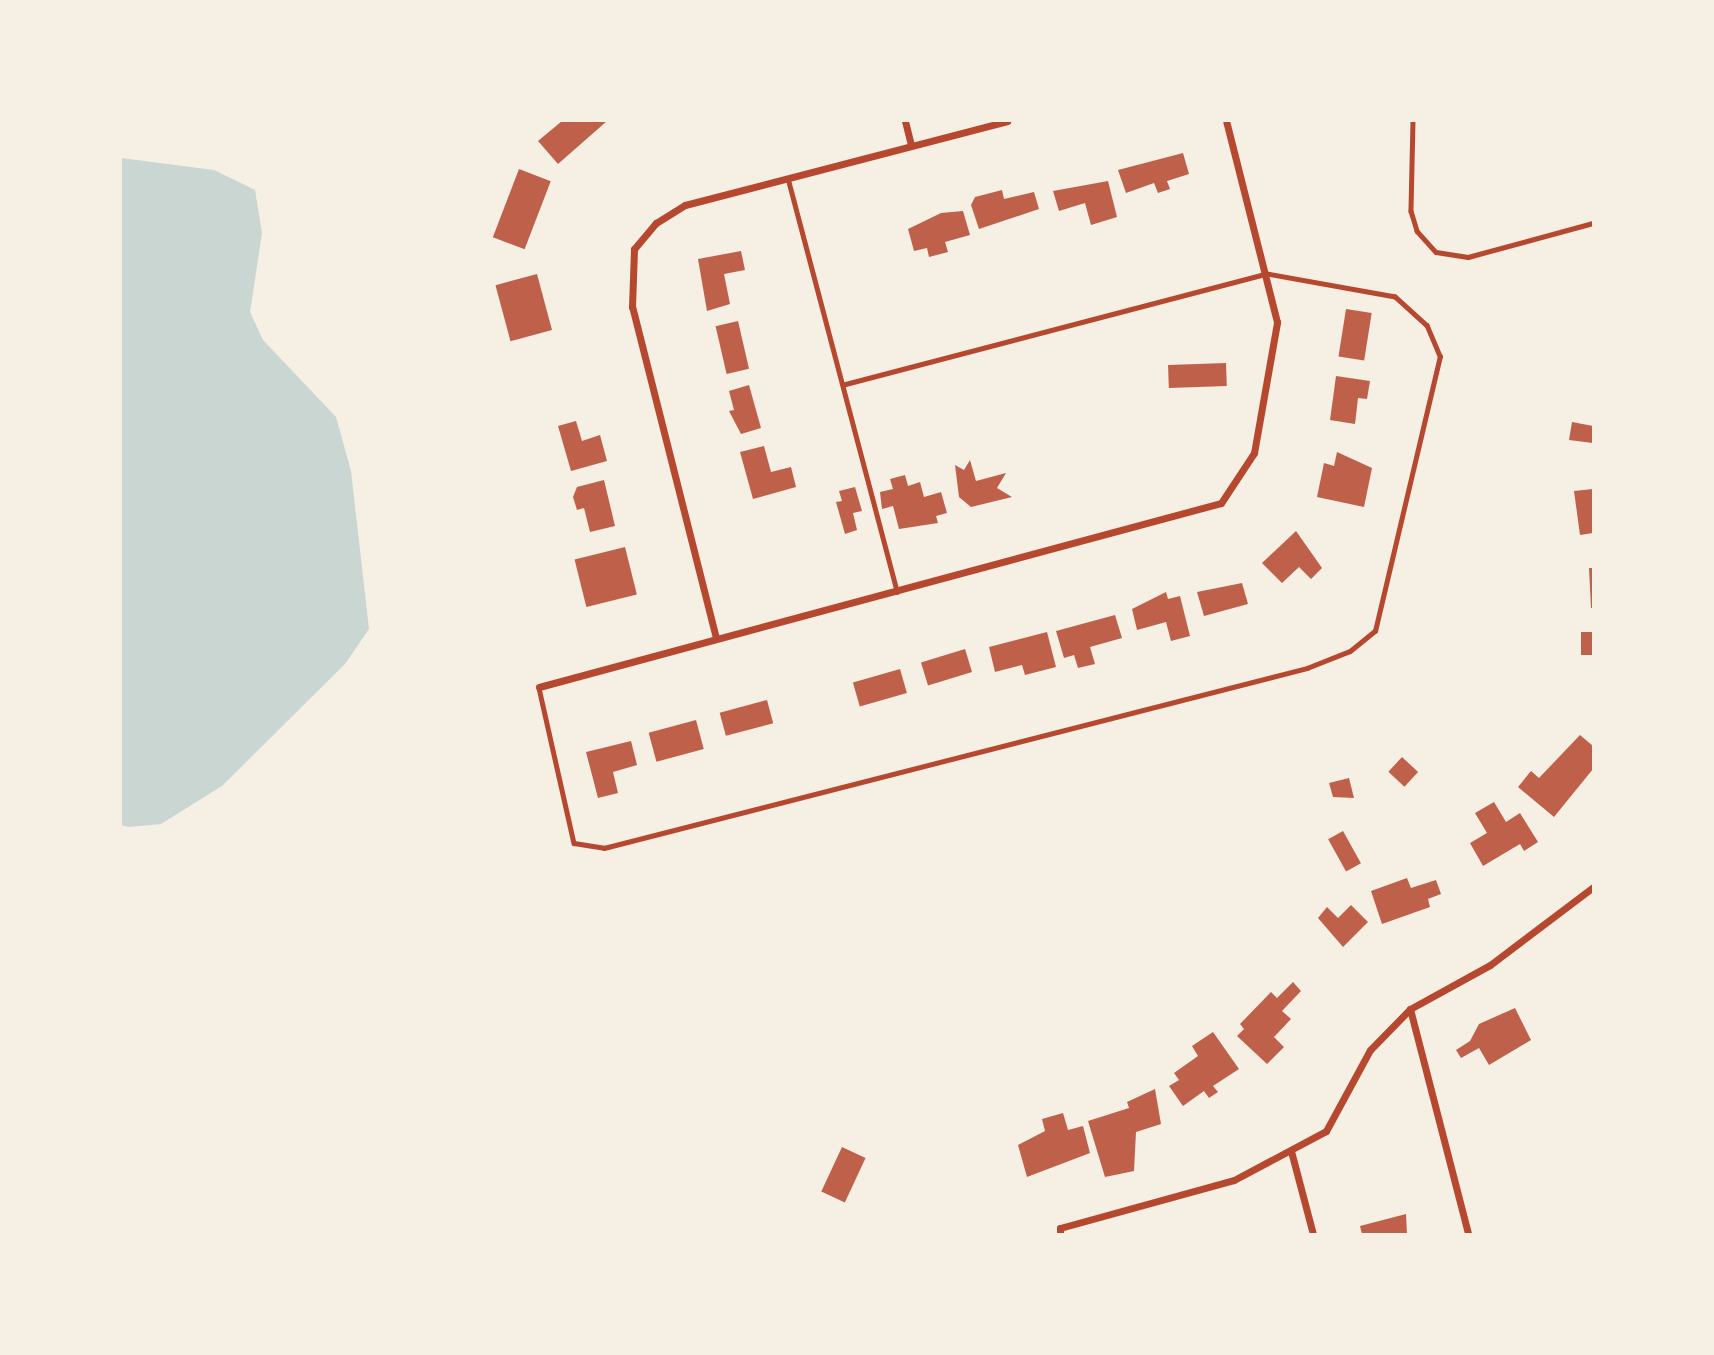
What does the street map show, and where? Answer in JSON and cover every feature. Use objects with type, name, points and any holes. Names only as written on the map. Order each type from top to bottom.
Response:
[{"type":"street","points":[[905,121],[911,145]]},
{"type":"street","points":[[716,638],[632,307],[629,262],[645,233],[685,205],[1007,121]]},
{"type":"street","points":[[539,687],[1221,503],[1254,453],[1277,348],[1267,274],[1226,121]]},
{"type":"street","points":[[1060,1234],[1060,1228],[1234,1180],[1326,1131],[1370,1049],[1410,1009],[1490,965],[1593,887]]},
{"type":"street","points":[[1410,1009],[1468,1234]]},
{"type":"street","points":[[1291,1151],[1313,1234]]},
{"type":"lane","points":[[1413,121],[1411,211],[1417,230],[1436,252],[1468,257],[1593,223]]},
{"type":"lane","points":[[788,177],[897,592]]},
{"type":"lane","points":[[539,687],[574,843],[604,848],[1307,668],[1350,651],[1375,631],[1440,356],[1427,326],[1395,297],[1267,274],[842,385]]},
{"type":"shaded area","points":[[121,158],[214,170],[255,190],[262,233],[250,312],[263,340],[336,417],[351,471],[369,629],[345,664],[222,786],[161,824],[129,827],[121,825]]},
{"type":"building","points":[[562,121],[607,121],[558,164],[538,141]]},
{"type":"building","points":[[1183,153],[1189,174],[1167,181],[1170,189],[1158,193],[1154,183],[1126,193],[1118,170]]},
{"type":"building","points":[[519,169],[551,181],[525,249],[493,237]]},
{"type":"building","points":[[1108,181],[1117,217],[1091,225],[1085,203],[1059,211],[1053,191]]},
{"type":"building","points":[[1002,190],[1004,199],[1034,192],[1039,209],[979,229],[971,205],[975,197]]},
{"type":"building","points":[[963,211],[970,235],[945,242],[948,252],[929,257],[927,248],[914,251],[908,229],[941,213]]},
{"type":"building","points":[[741,251],[745,270],[724,274],[730,304],[707,311],[698,259]]},
{"type":"building","points":[[537,274],[552,330],[510,341],[495,285]]},
{"type":"building","points":[[1346,309],[1372,313],[1364,360],[1338,356]]},
{"type":"building","points":[[738,321],[749,369],[727,374],[716,326]]},
{"type":"building","points":[[1226,363],[1227,386],[1169,388],[1168,365]]},
{"type":"building","points":[[1336,376],[1370,381],[1367,399],[1358,398],[1355,424],[1330,420]]},
{"type":"building","points":[[749,385],[761,428],[741,434],[729,411],[734,410],[729,391]]},
{"type":"building","points":[[576,421],[582,441],[600,435],[607,461],[571,471],[558,426]]},
{"type":"building","points":[[1572,422],[1593,426],[1593,443],[1569,440]]},
{"type":"building","points":[[764,446],[771,472],[791,467],[796,487],[753,499],[740,452]]},
{"type":"building","points":[[1337,452],[1372,468],[1364,507],[1317,497],[1324,463],[1334,466]]},
{"type":"building","points":[[970,460],[976,481],[1006,473],[997,488],[1012,497],[971,507],[959,497],[955,465],[964,470]]},
{"type":"building","points":[[905,475],[908,486],[920,482],[924,497],[941,492],[947,513],[936,516],[938,523],[899,529],[893,506],[882,509],[880,492],[893,489],[890,479]]},
{"type":"building","points":[[604,480],[615,526],[590,532],[584,508],[577,510],[573,497],[577,487]]},
{"type":"building","points":[[855,487],[862,511],[853,513],[857,530],[845,534],[836,502],[842,501],[839,491]]},
{"type":"building","points":[[1593,489],[1593,533],[1580,535],[1574,491]]},
{"type":"building","points":[[1296,531],[1322,568],[1311,579],[1299,567],[1282,583],[1262,563]]},
{"type":"building","points":[[625,547],[637,595],[586,607],[575,560]]},
{"type":"building","points":[[1589,568],[1593,568],[1593,608],[1591,608]]},
{"type":"building","points":[[1242,583],[1248,604],[1204,616],[1197,592]]},
{"type":"building","points":[[1166,592],[1168,599],[1180,596],[1190,636],[1171,641],[1166,622],[1137,630],[1132,609]]},
{"type":"building","points":[[1115,615],[1122,638],[1090,647],[1095,664],[1078,668],[1074,655],[1064,658],[1056,631]]},
{"type":"building","points":[[1047,632],[1056,667],[1025,675],[1022,665],[995,672],[989,647]]},
{"type":"building","points":[[1581,632],[1593,632],[1593,655],[1581,655]]},
{"type":"building","points":[[965,649],[972,672],[928,685],[921,662]]},
{"type":"building","points":[[900,669],[907,693],[860,707],[853,683]]},
{"type":"building","points":[[767,700],[773,723],[726,736],[720,713]]},
{"type":"building","points":[[696,720],[704,749],[656,762],[649,733]]},
{"type":"building","points":[[1580,735],[1593,746],[1593,769],[1554,817],[1518,787],[1531,771],[1539,778]]},
{"type":"building","points":[[631,741],[637,765],[613,772],[618,793],[598,798],[586,752]]},
{"type":"building","points":[[1402,757],[1418,772],[1404,787],[1388,772]]},
{"type":"building","points":[[1349,778],[1354,798],[1333,797],[1329,783]]},
{"type":"building","points":[[1494,802],[1506,822],[1520,813],[1538,842],[1524,851],[1520,844],[1483,866],[1470,843],[1487,833],[1475,813]]},
{"type":"building","points":[[1343,831],[1361,863],[1346,872],[1328,839]]},
{"type":"building","points":[[1407,878],[1411,888],[1436,880],[1441,894],[1428,899],[1430,907],[1382,924],[1371,891]]},
{"type":"building","points":[[1351,905],[1368,922],[1343,947],[1318,918],[1327,907],[1338,918]]},
{"type":"building","points":[[1293,982],[1301,991],[1282,1011],[1291,1019],[1274,1037],[1284,1047],[1267,1064],[1237,1036],[1244,1029],[1240,1024],[1271,992],[1277,998]]},
{"type":"building","points":[[1515,1008],[1531,1040],[1489,1065],[1479,1048],[1461,1058],[1456,1050],[1470,1041],[1479,1024]]},
{"type":"building","points":[[1213,1032],[1239,1069],[1213,1086],[1218,1092],[1209,1098],[1204,1091],[1183,1106],[1169,1086],[1179,1080],[1174,1073],[1198,1056],[1192,1046]]},
{"type":"building","points":[[1155,1089],[1161,1124],[1136,1132],[1134,1171],[1105,1177],[1088,1121],[1129,1108],[1127,1102]]},
{"type":"building","points":[[1063,1113],[1068,1130],[1083,1126],[1090,1153],[1027,1177],[1018,1145],[1045,1131],[1042,1119]]},
{"type":"building","points":[[842,1147],[866,1158],[845,1202],[821,1191]]},
{"type":"building","points":[[1406,1214],[1407,1234],[1362,1234],[1360,1226]]}]
